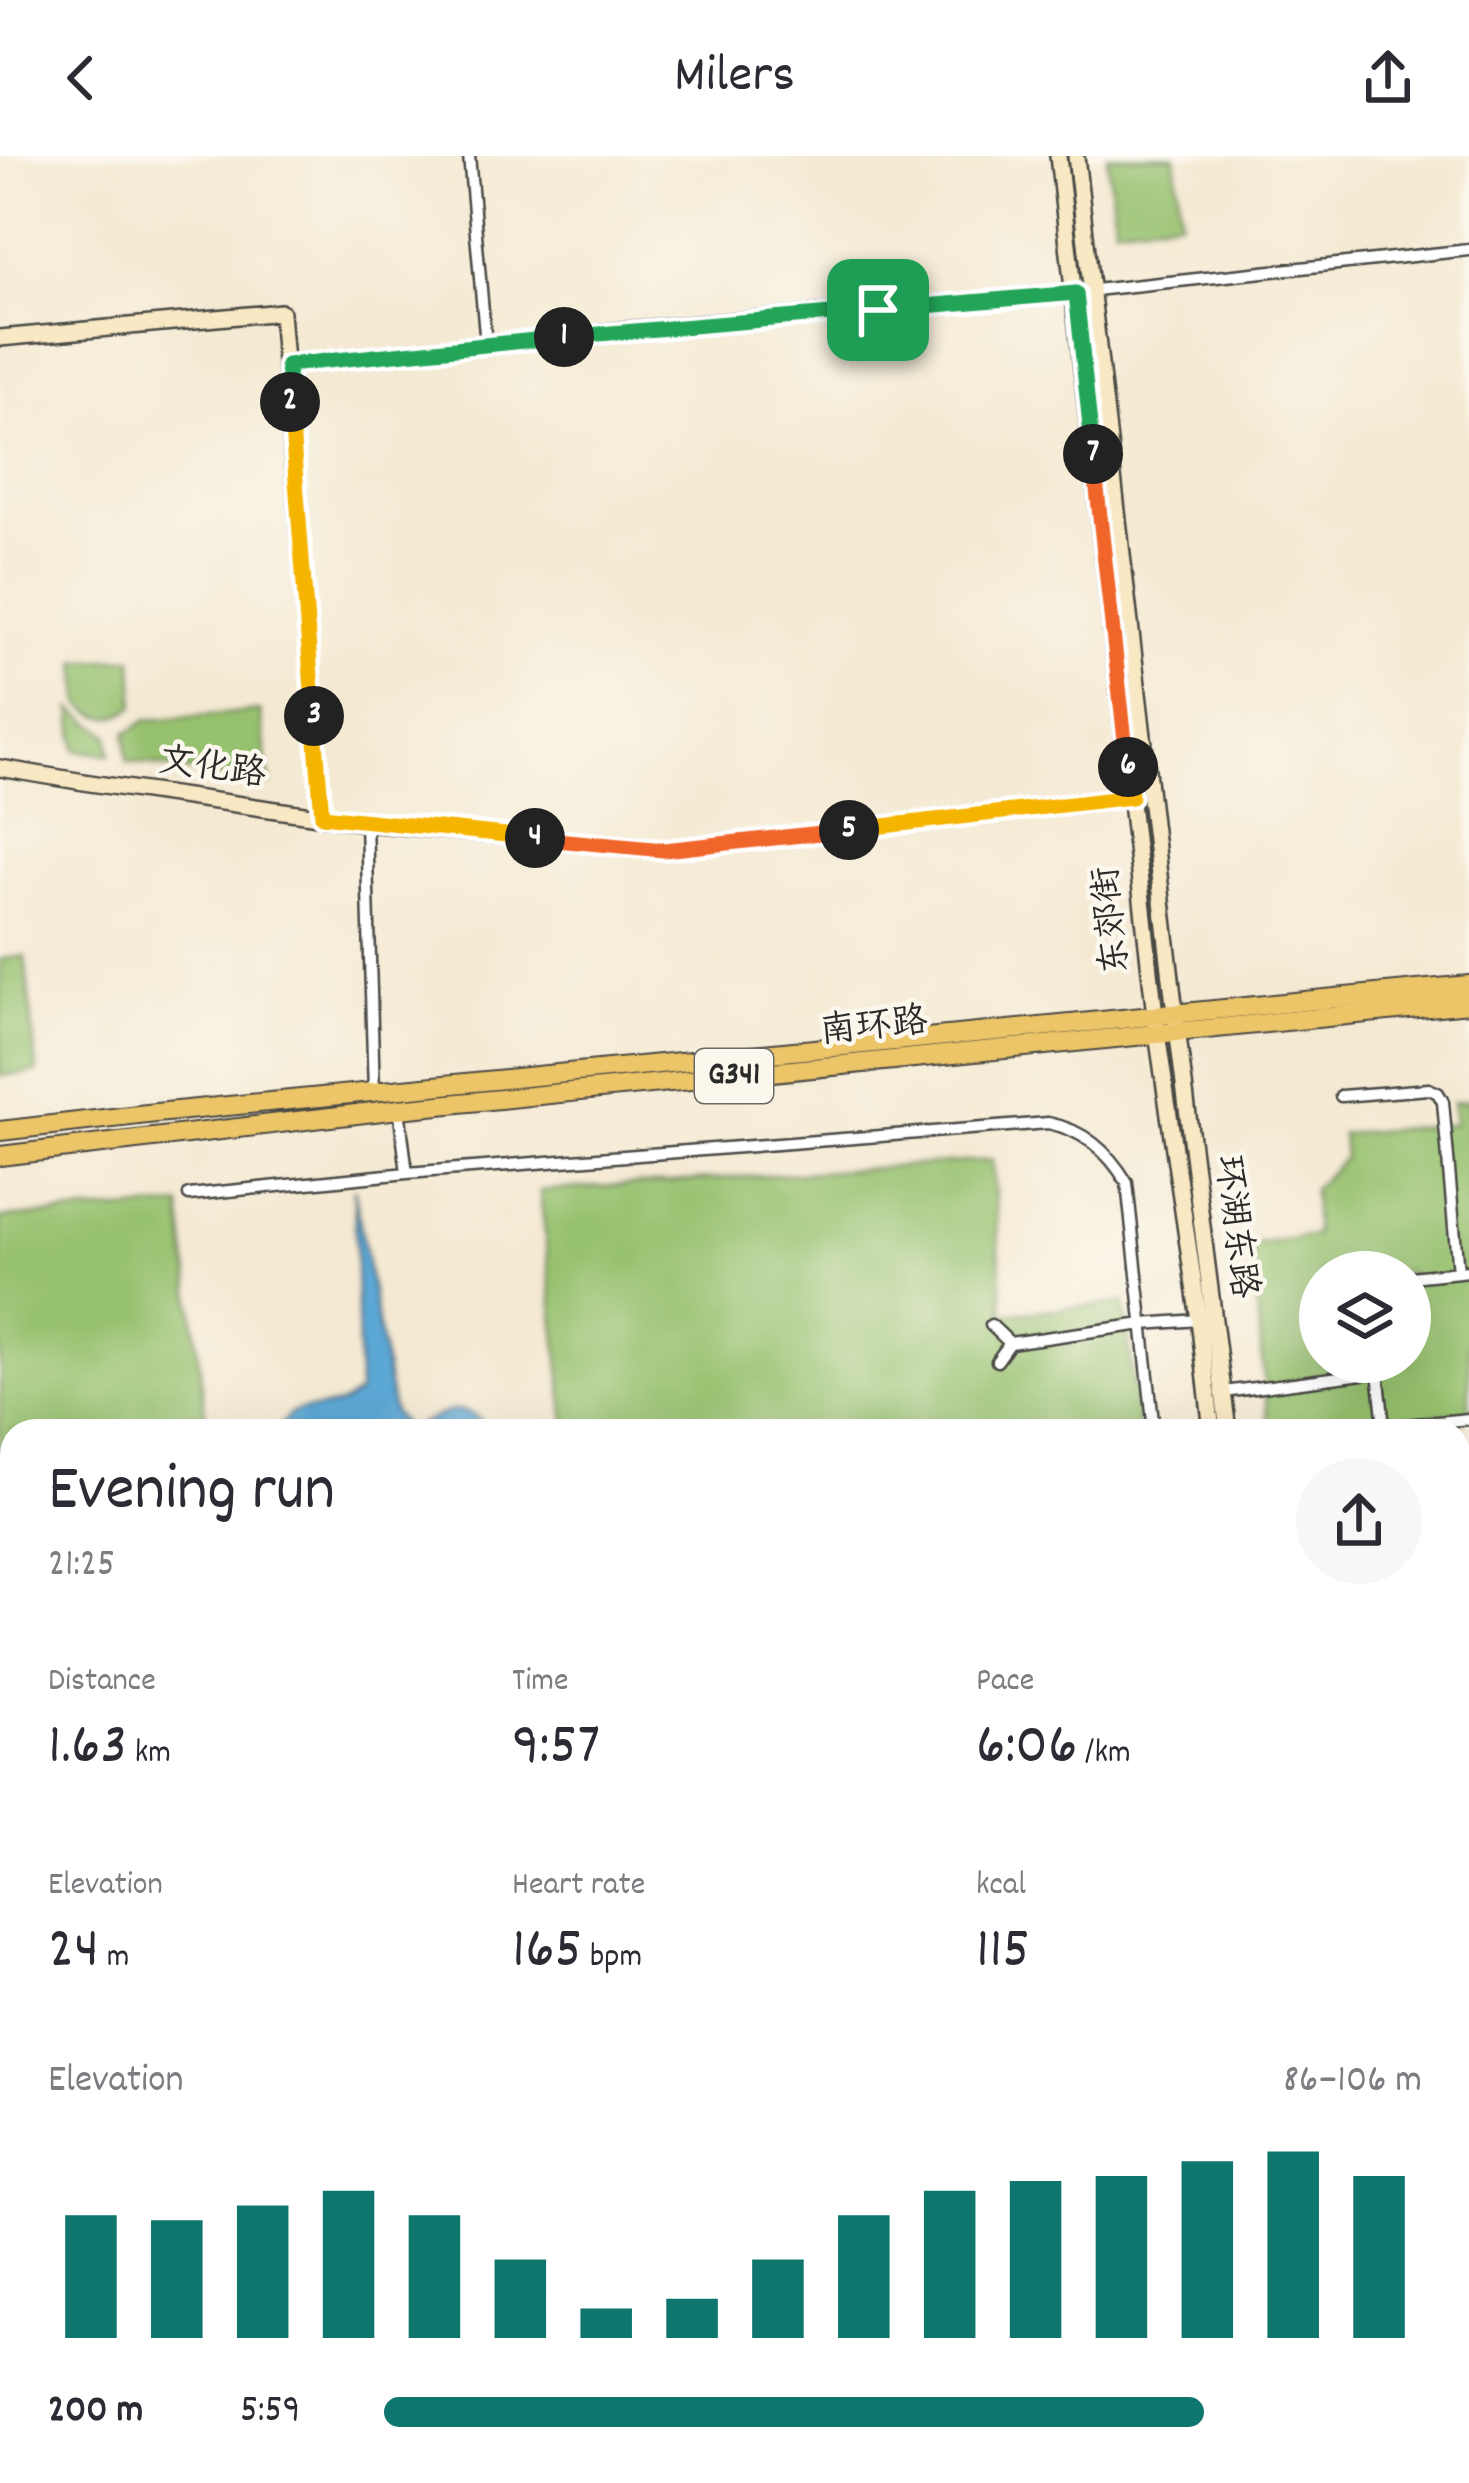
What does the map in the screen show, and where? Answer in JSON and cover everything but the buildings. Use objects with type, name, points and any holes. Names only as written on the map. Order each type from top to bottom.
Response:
[{"type":"highway","name":"南环路","points":[[0,1156],[1469,985]]},
{"type":"highway","name":"南环路","points":[[0,1131],[1166,1023],[1469,1004]]},
{"type":"street","points":[[469,156],[486,345]]},
{"type":"street","name":"东郊街","points":[[1058,156],[1084,291],[1166,1023]]},
{"type":"street","name":"东郊街","points":[[1076,156],[1131,797],[1166,1023]]},
{"type":"street","points":[[287,365],[1469,250]]},
{"type":"street","points":[[0,338],[281,312],[322,816]]},
{"type":"street","name":"文化路","points":[[0,768],[366,823],[664,850],[1131,797]]},
{"type":"street","points":[[366,823],[374,1093]]},
{"type":"street","name":"环湖东路","points":[[1166,1023],[1210,1419]]},
{"type":"street","name":"环湖东路","points":[[1166,1023],[1227,1419]]},
{"type":"street","points":[[1341,1096],[1429,1089],[1438,1093],[1463,1271],[1431,1275]]},
{"type":"street","points":[[398,1109],[407,1173]]},
{"type":"street","points":[[189,1195],[407,1173],[1048,1123],[1084,1136],[1116,1165],[1127,1183],[1153,1419]]},
{"type":"street","points":[[997,1361],[1010,1343],[1199,1320]]},
{"type":"street","points":[[991,1325],[1010,1343]]},
{"type":"street","points":[[1224,1392],[1299,1380]]},
{"type":"street","points":[[1379,1383],[1383,1419]]},
{"type":"green space","points":[[1107,156],[1175,156],[1181,220],[1115,226]]},
{"type":"green space","points":[[133,658],[135,706],[108,717],[81,704],[77,662]]},
{"type":"green space","points":[[72,709],[109,735],[110,755],[76,750]]},
{"type":"green space","points":[[260,711],[270,784],[127,761],[126,733],[147,720]]},
{"type":"green space","points":[[25,956],[37,1072],[0,1076],[0,959]]},
{"type":"green space","points":[[1469,1100],[1469,1412],[1399,1419],[1268,1419],[1251,1245],[1315,1235],[1313,1189],[1344,1158],[1342,1134],[1454,1124],[1453,1102]]},
{"type":"green space","points":[[992,1160],[1004,1314],[1124,1303],[1138,1419],[566,1419],[540,1191]]},
{"type":"green space","points":[[181,1206],[206,1419],[0,1419],[0,1218]]},
{"type":"water","points":[[354,1188],[393,1412],[399,1419],[286,1419],[297,1411],[342,1404],[359,1393]]},
{"type":"water","points":[[449,1412],[479,1419],[432,1419]]},
{"type":"route","points":[[1076,293],[1131,797],[664,850],[322,816],[287,365],[878,310],[1076,293]]}]
